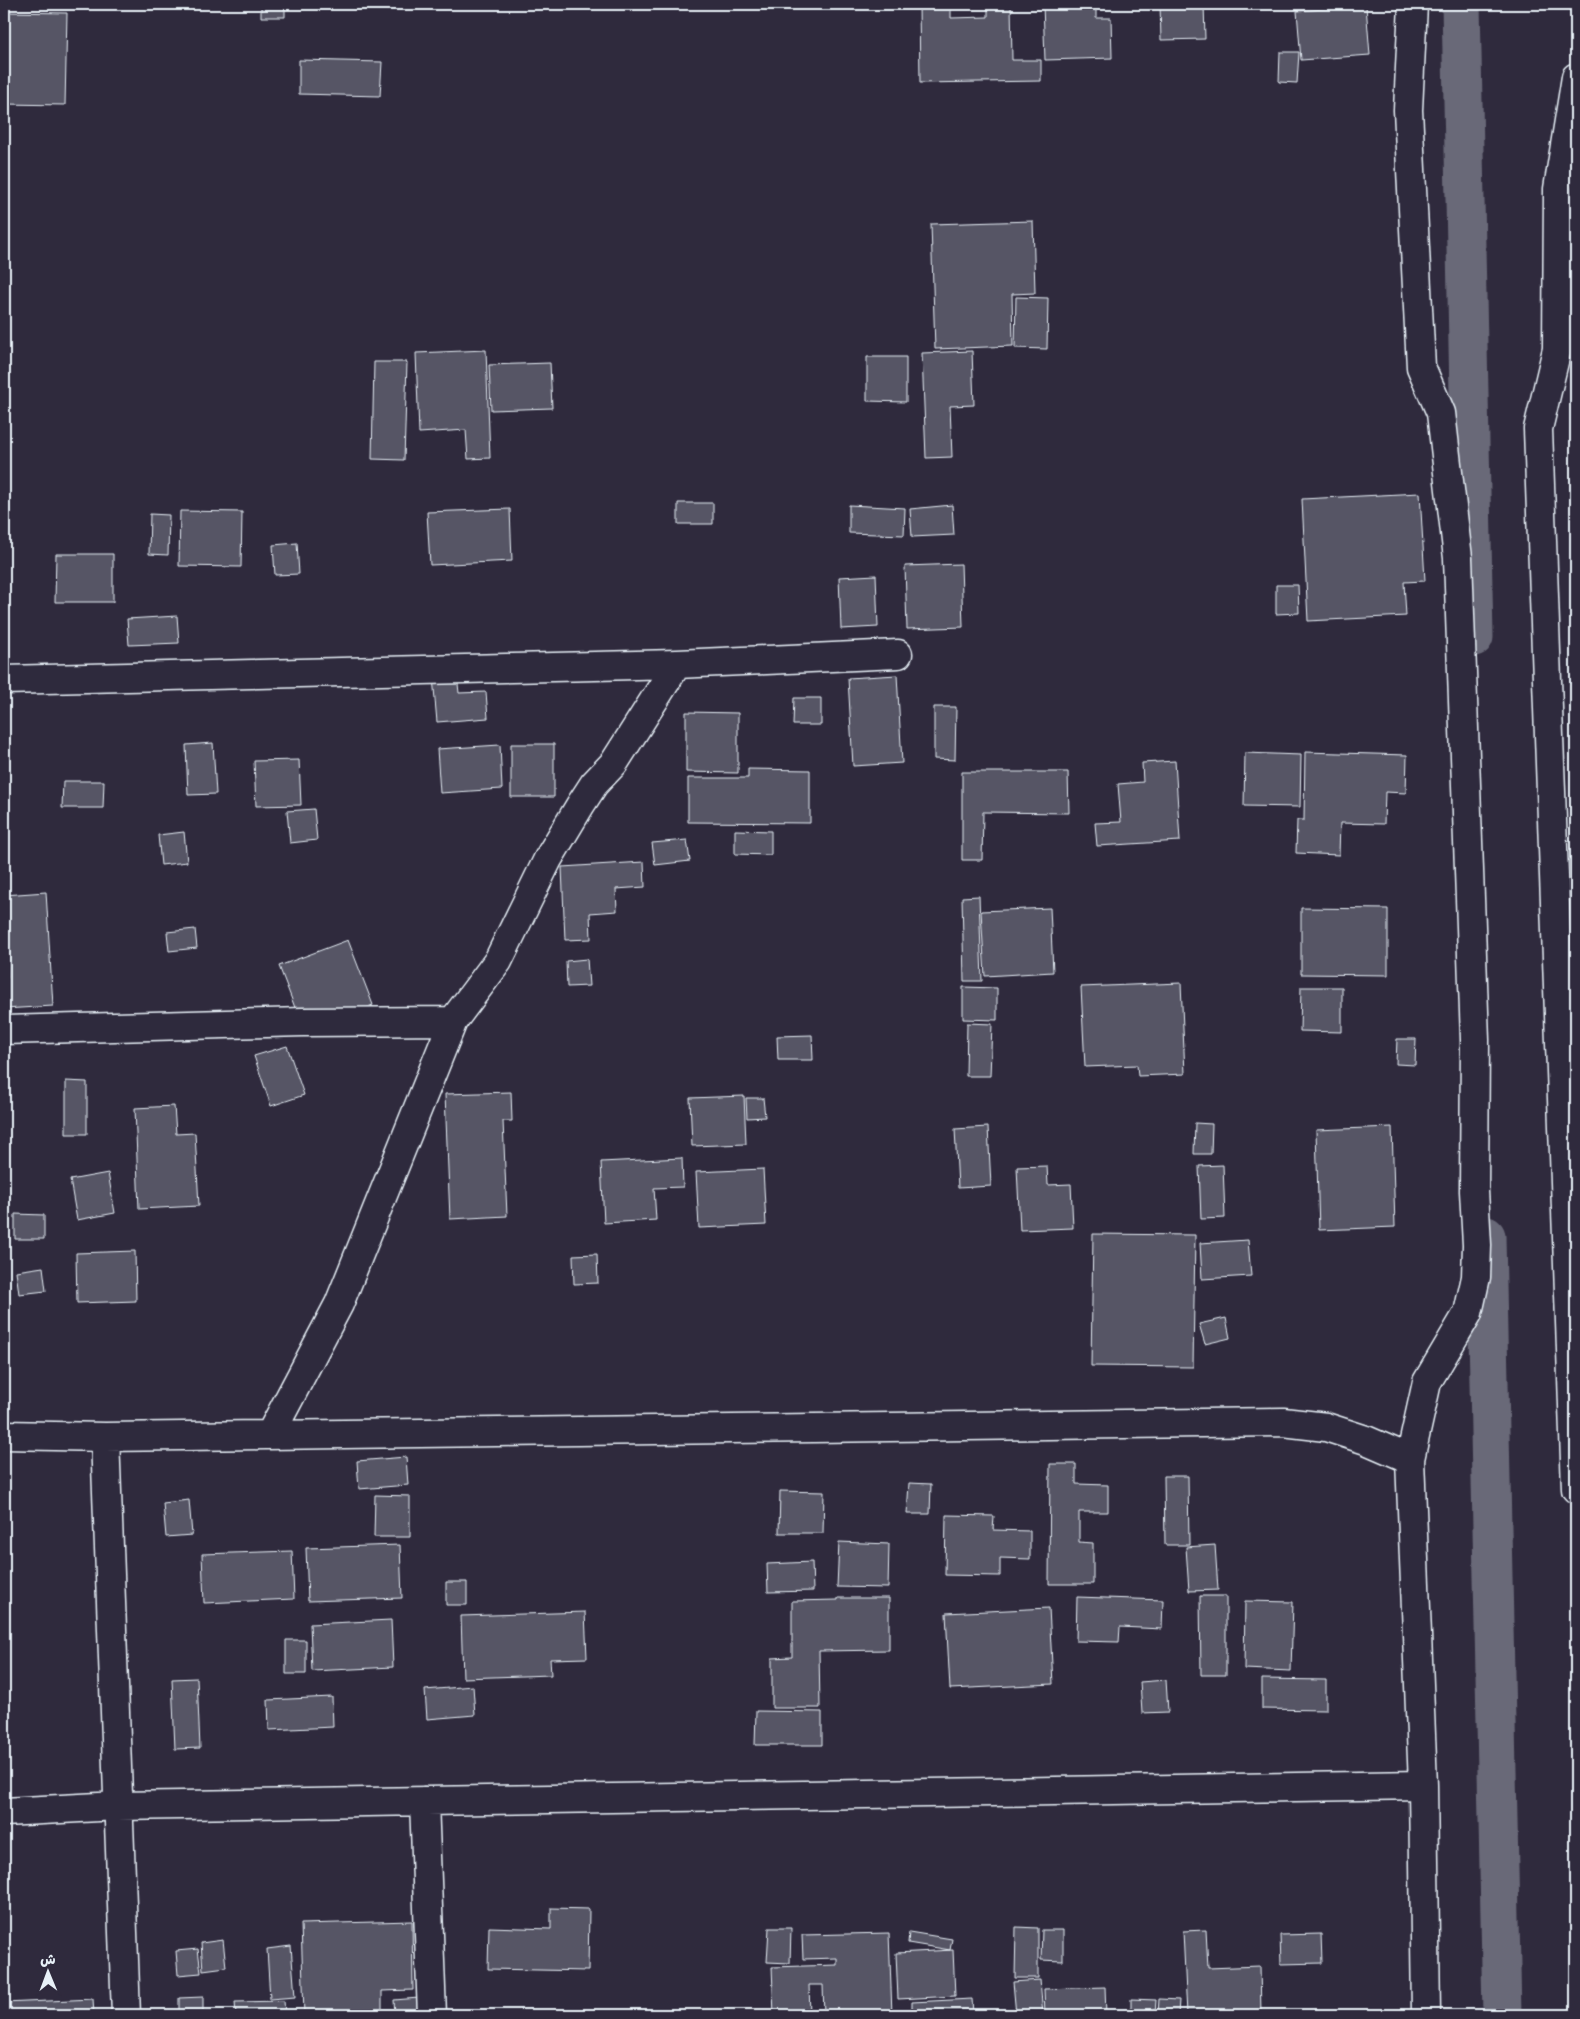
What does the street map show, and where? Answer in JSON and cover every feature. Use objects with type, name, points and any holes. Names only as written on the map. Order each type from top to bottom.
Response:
[{"type":"street","points":[[1413,4],[1408,110],[1421,367],[1441,414],[1458,558],[1474,1030],[1474,1192],[1477,1245],[1476,1277],[1468,1313],[1427,1382],[1410,1459],[1423,1785],[1426,2015]]},
{"type":"street","points":[[1576,77],[1558,189],[1557,349],[1538,429],[1576,1489]]},
{"type":"street","points":[[4,680],[677,664],[898,654]]},
{"type":"street","points":[[271,1433],[339,1304],[453,1021],[498,961],[548,859],[581,804],[594,784],[614,763],[677,664]]},
{"type":"street","points":[[4,1030],[304,1022],[453,1021]]},
{"type":"street","points":[[4,1435],[105,1437],[271,1433],[899,1428],[1283,1422],[1326,1427],[1366,1440],[1410,1459]]},
{"type":"street","points":[[105,1437],[126,2015]]},
{"type":"street","points":[[4,1812],[118,1806],[1423,1785]]},
{"type":"street","points":[[424,1801],[432,2015]]},
{"type":"building","points":[[261,4],[285,4],[285,17],[261,17]]},
{"type":"building","points":[[919,4],[951,4],[951,18],[988,17],[988,4],[1011,4],[1012,60],[1041,60],[1041,81],[920,83]]},
{"type":"building","points":[[1043,4],[1096,4],[1096,18],[1111,18],[1112,58],[1045,60]]},
{"type":"building","points":[[1160,4],[1204,4],[1205,39],[1161,40]]},
{"type":"building","points":[[1366,6],[1370,55],[1301,60],[1297,11]]},
{"type":"building","points":[[4,12],[67,13],[65,105],[4,104]]},
{"type":"building","points":[[1280,52],[1299,52],[1297,83],[1279,82]]},
{"type":"building","points":[[299,60],[382,62],[380,96],[299,94]]},
{"type":"building","points":[[1033,221],[1035,293],[1012,294],[1013,346],[935,349],[931,224]]},
{"type":"building","points":[[1016,297],[1048,298],[1047,349],[1015,348]]},
{"type":"building","points":[[486,350],[490,458],[468,459],[466,430],[419,433],[416,353]]},
{"type":"building","points":[[972,351],[974,405],[950,406],[952,457],[926,458],[922,353]]},
{"type":"building","points":[[867,357],[906,357],[906,402],[867,401]]},
{"type":"building","points":[[374,362],[407,362],[404,460],[372,459]]},
{"type":"building","points":[[550,363],[552,408],[491,410],[489,365]]},
{"type":"building","points":[[1420,493],[1425,581],[1404,582],[1406,616],[1308,621],[1302,499]]},
{"type":"building","points":[[678,503],[713,503],[713,524],[678,524]]},
{"type":"building","points":[[849,505],[905,508],[904,535],[849,533]]},
{"type":"building","points":[[952,505],[954,535],[912,537],[910,509]]},
{"type":"building","points":[[510,509],[512,561],[430,565],[427,512]]},
{"type":"building","points":[[180,511],[242,512],[241,567],[179,566]]},
{"type":"building","points":[[150,514],[169,515],[168,555],[149,554]]},
{"type":"building","points":[[297,543],[299,574],[275,575],[273,545]]},
{"type":"building","points":[[56,554],[113,554],[113,602],[55,602]]},
{"type":"building","points":[[961,564],[963,627],[907,629],[905,566]]},
{"type":"building","points":[[876,575],[878,627],[841,629],[839,577]]},
{"type":"building","points":[[1276,585],[1298,585],[1299,613],[1276,614]]},
{"type":"building","points":[[177,616],[179,643],[129,645],[127,619]]},
{"type":"building","points":[[457,675],[459,693],[486,692],[488,718],[437,722],[433,677]]},
{"type":"building","points":[[897,675],[902,763],[853,766],[848,678]]},
{"type":"building","points":[[794,698],[821,698],[821,725],[793,725]]},
{"type":"building","points":[[934,707],[956,707],[955,760],[934,759]]},
{"type":"building","points":[[686,712],[738,713],[738,773],[686,772]]},
{"type":"building","points":[[213,743],[216,794],[188,795],[186,745]]},
{"type":"building","points":[[511,744],[554,744],[554,797],[511,797]]},
{"type":"building","points":[[500,745],[502,789],[440,793],[437,749]]},
{"type":"building","points":[[1305,752],[1407,755],[1406,793],[1385,792],[1384,824],[1340,823],[1339,855],[1296,853],[1297,820],[1304,820]]},
{"type":"building","points":[[1245,753],[1301,755],[1300,807],[1244,806]]},
{"type":"building","points":[[299,760],[301,805],[256,806],[254,761]]},
{"type":"building","points":[[1175,761],[1180,841],[1097,846],[1095,823],[1121,822],[1118,784],[1143,782],[1142,763]]},
{"type":"building","points":[[748,769],[810,770],[810,823],[688,822],[688,778],[748,778]]},
{"type":"building","points":[[962,772],[1068,772],[1069,813],[983,812],[982,860],[962,860]]},
{"type":"building","points":[[63,781],[104,781],[103,808],[62,808]]},
{"type":"building","points":[[314,809],[317,840],[290,843],[287,811]]},
{"type":"building","points":[[735,830],[771,831],[771,855],[735,854]]},
{"type":"building","points":[[184,832],[187,862],[161,865],[158,835]]},
{"type":"building","points":[[687,840],[690,861],[655,865],[652,843]]},
{"type":"building","points":[[644,862],[645,887],[616,889],[617,911],[590,913],[591,939],[565,940],[562,867]]},
{"type":"building","points":[[46,892],[53,1006],[4,1009],[4,979],[7,978],[4,895]]},
{"type":"building","points":[[979,896],[982,981],[964,981],[962,897]]},
{"type":"building","points":[[1050,908],[1053,972],[985,976],[981,911]]},
{"type":"building","points":[[1301,908],[1388,909],[1388,975],[1301,974]]},
{"type":"building","points":[[195,929],[197,948],[169,951],[167,932]]},
{"type":"building","points":[[348,940],[373,1005],[304,1031],[279,966]]},
{"type":"building","points":[[587,959],[589,986],[567,987],[566,961]]},
{"type":"building","points":[[1181,983],[1185,1074],[1138,1076],[1137,1065],[1085,1067],[1081,987]]},
{"type":"building","points":[[963,987],[997,988],[997,1020],[963,1019]]},
{"type":"building","points":[[1301,987],[1342,987],[1342,1032],[1300,1031]]},
{"type":"building","points":[[967,1023],[992,1024],[990,1076],[966,1076]]},
{"type":"building","points":[[812,1035],[813,1060],[778,1060],[777,1036]]},
{"type":"building","points":[[1397,1039],[1416,1039],[1415,1065],[1396,1064]]},
{"type":"building","points":[[287,1046],[304,1095],[271,1106],[254,1056]]},
{"type":"building","points":[[66,1081],[87,1082],[87,1134],[66,1134]]},
{"type":"building","points":[[511,1092],[512,1121],[503,1121],[507,1216],[450,1219],[445,1094]]},
{"type":"building","points":[[744,1096],[746,1144],[692,1146],[690,1098]]},
{"type":"building","points":[[746,1098],[763,1098],[765,1117],[747,1118]]},
{"type":"building","points":[[174,1106],[176,1134],[195,1133],[199,1206],[139,1209],[135,1108]]},
{"type":"building","points":[[1195,1123],[1212,1124],[1211,1154],[1194,1154]]},
{"type":"building","points":[[988,1127],[991,1186],[958,1188],[955,1129]]},
{"type":"building","points":[[1392,1127],[1395,1227],[1319,1230],[1316,1130]]},
{"type":"building","points":[[682,1158],[683,1187],[654,1188],[656,1220],[604,1223],[601,1162]]},
{"type":"building","points":[[1223,1165],[1225,1218],[1201,1219],[1199,1166]]},
{"type":"building","points":[[1047,1166],[1048,1185],[1071,1184],[1073,1228],[1020,1230],[1017,1167]]},
{"type":"building","points":[[763,1169],[766,1225],[699,1228],[696,1172]]},
{"type":"building","points":[[108,1173],[115,1213],[77,1220],[70,1180]]},
{"type":"building","points":[[15,1214],[44,1215],[44,1239],[15,1239]]},
{"type":"building","points":[[1093,1234],[1195,1235],[1193,1367],[1091,1366]]},
{"type":"building","points":[[1248,1240],[1251,1276],[1202,1279],[1200,1243]]},
{"type":"building","points":[[135,1251],[136,1301],[77,1303],[76,1253]]},
{"type":"building","points":[[597,1254],[598,1283],[574,1284],[573,1255]]},
{"type":"building","points":[[43,1267],[46,1291],[19,1294],[16,1271]]},
{"type":"building","points":[[1226,1318],[1230,1338],[1205,1344],[1199,1324]]},
{"type":"building","points":[[406,1457],[408,1485],[359,1489],[357,1461]]},
{"type":"building","points":[[1050,1464],[1076,1464],[1076,1484],[1108,1485],[1108,1512],[1079,1512],[1079,1542],[1093,1543],[1093,1584],[1049,1584]]},
{"type":"building","points":[[1164,1476],[1188,1476],[1189,1545],[1165,1545]]},
{"type":"building","points":[[909,1483],[931,1484],[930,1514],[907,1514]]},
{"type":"building","points":[[780,1491],[824,1492],[823,1533],[779,1533]]},
{"type":"building","points":[[375,1495],[410,1496],[410,1537],[374,1537]]},
{"type":"building","points":[[189,1500],[192,1535],[166,1537],[163,1503]]},
{"type":"building","points":[[946,1515],[994,1516],[993,1530],[1030,1531],[1030,1559],[1000,1558],[1000,1576],[945,1575]]},
{"type":"building","points":[[839,1542],[889,1544],[888,1588],[837,1587]]},
{"type":"building","points":[[400,1545],[402,1598],[308,1601],[306,1548]]},
{"type":"building","points":[[1215,1545],[1218,1590],[1189,1591],[1186,1547]]},
{"type":"building","points":[[292,1551],[294,1599],[204,1603],[202,1554]]},
{"type":"building","points":[[812,1562],[813,1591],[768,1592],[767,1564]]},
{"type":"building","points":[[446,1582],[467,1582],[467,1605],[446,1605]]},
{"type":"building","points":[[1200,1596],[1226,1596],[1226,1675],[1201,1675]]},
{"type":"building","points":[[1077,1597],[1163,1600],[1162,1629],[1120,1627],[1119,1642],[1076,1641]]},
{"type":"building","points":[[838,1598],[889,1598],[889,1650],[819,1651],[820,1708],[772,1708],[772,1658],[792,1657],[792,1601],[838,1600]]},
{"type":"building","points":[[1245,1601],[1293,1602],[1291,1671],[1244,1669]]},
{"type":"building","points":[[1049,1608],[1053,1684],[950,1689],[946,1613]]},
{"type":"building","points":[[585,1612],[587,1658],[550,1659],[551,1675],[463,1678],[461,1616]]},
{"type":"building","points":[[391,1620],[393,1667],[312,1671],[310,1624]]},
{"type":"building","points":[[286,1640],[306,1640],[306,1674],[286,1674]]},
{"type":"building","points":[[197,1678],[200,1748],[175,1749],[172,1679]]},
{"type":"building","points":[[1262,1679],[1326,1680],[1326,1710],[1262,1709]]},
{"type":"building","points":[[1166,1680],[1168,1712],[1142,1713],[1140,1682]]},
{"type":"building","points":[[473,1686],[475,1715],[427,1719],[425,1690]]},
{"type":"building","points":[[332,1697],[333,1727],[269,1730],[268,1700]]},
{"type":"building","points":[[756,1711],[822,1712],[822,1745],[755,1745]]},
{"type":"building","points":[[551,1908],[589,1909],[588,1971],[488,1969],[489,1927],[551,1929]]},
{"type":"building","points":[[412,1921],[413,1990],[382,1991],[382,2015],[304,2015],[301,1924]]},
{"type":"building","points":[[1016,1927],[1038,1928],[1038,1978],[1015,1978]]},
{"type":"building","points":[[769,1928],[791,1928],[790,1963],[767,1962]]},
{"type":"building","points":[[1042,1930],[1063,1930],[1063,1961],[1041,1960]]},
{"type":"building","points":[[1206,1930],[1208,1968],[1260,1966],[1261,2015],[1187,2015],[1183,1931]]},
{"type":"building","points":[[909,1932],[952,1939],[950,1950],[908,1943]]},
{"type":"building","points":[[889,1933],[892,2015],[824,2015],[823,1985],[809,1985],[810,2015],[774,2015],[772,1967],[837,1965],[837,1958],[803,1959],[802,1935]]},
{"type":"building","points":[[1321,1934],[1322,1963],[1281,1964],[1280,1935]]},
{"type":"building","points":[[223,1940],[226,1967],[203,1970],[201,1943]]},
{"type":"building","points":[[291,1946],[295,1997],[270,1999],[267,1949]]},
{"type":"building","points":[[198,1949],[201,1973],[178,1975],[176,1951]]},
{"type":"building","points":[[953,1950],[955,1996],[898,1999],[896,1953]]},
{"type":"building","points":[[1040,1980],[1043,2015],[1016,2015],[1013,1982]]},
{"type":"building","points":[[1105,1987],[1106,2015],[1045,2015],[1044,1989]]},
{"type":"building","points":[[203,1997],[203,2015],[179,2015],[179,1998]]},
{"type":"building","points":[[419,1998],[420,2015],[395,2015],[394,2000]]},
{"type":"building","points":[[93,1999],[94,2015],[4,2015],[4,2003]]},
{"type":"building","points":[[972,1999],[973,2015],[912,2015],[912,2002]]},
{"type":"building","points":[[1131,1999],[1156,2000],[1155,2015],[1131,2015]]},
{"type":"building","points":[[1159,1999],[1179,2000],[1178,2015],[1158,2015]]},
{"type":"building","points":[[284,2001],[285,2015],[236,2015],[235,2002]]},
{"type":"waterway","points":[[1461,4],[1474,637]]},
{"type":"waterway","points":[[1486,1236],[1502,2015]]}]
